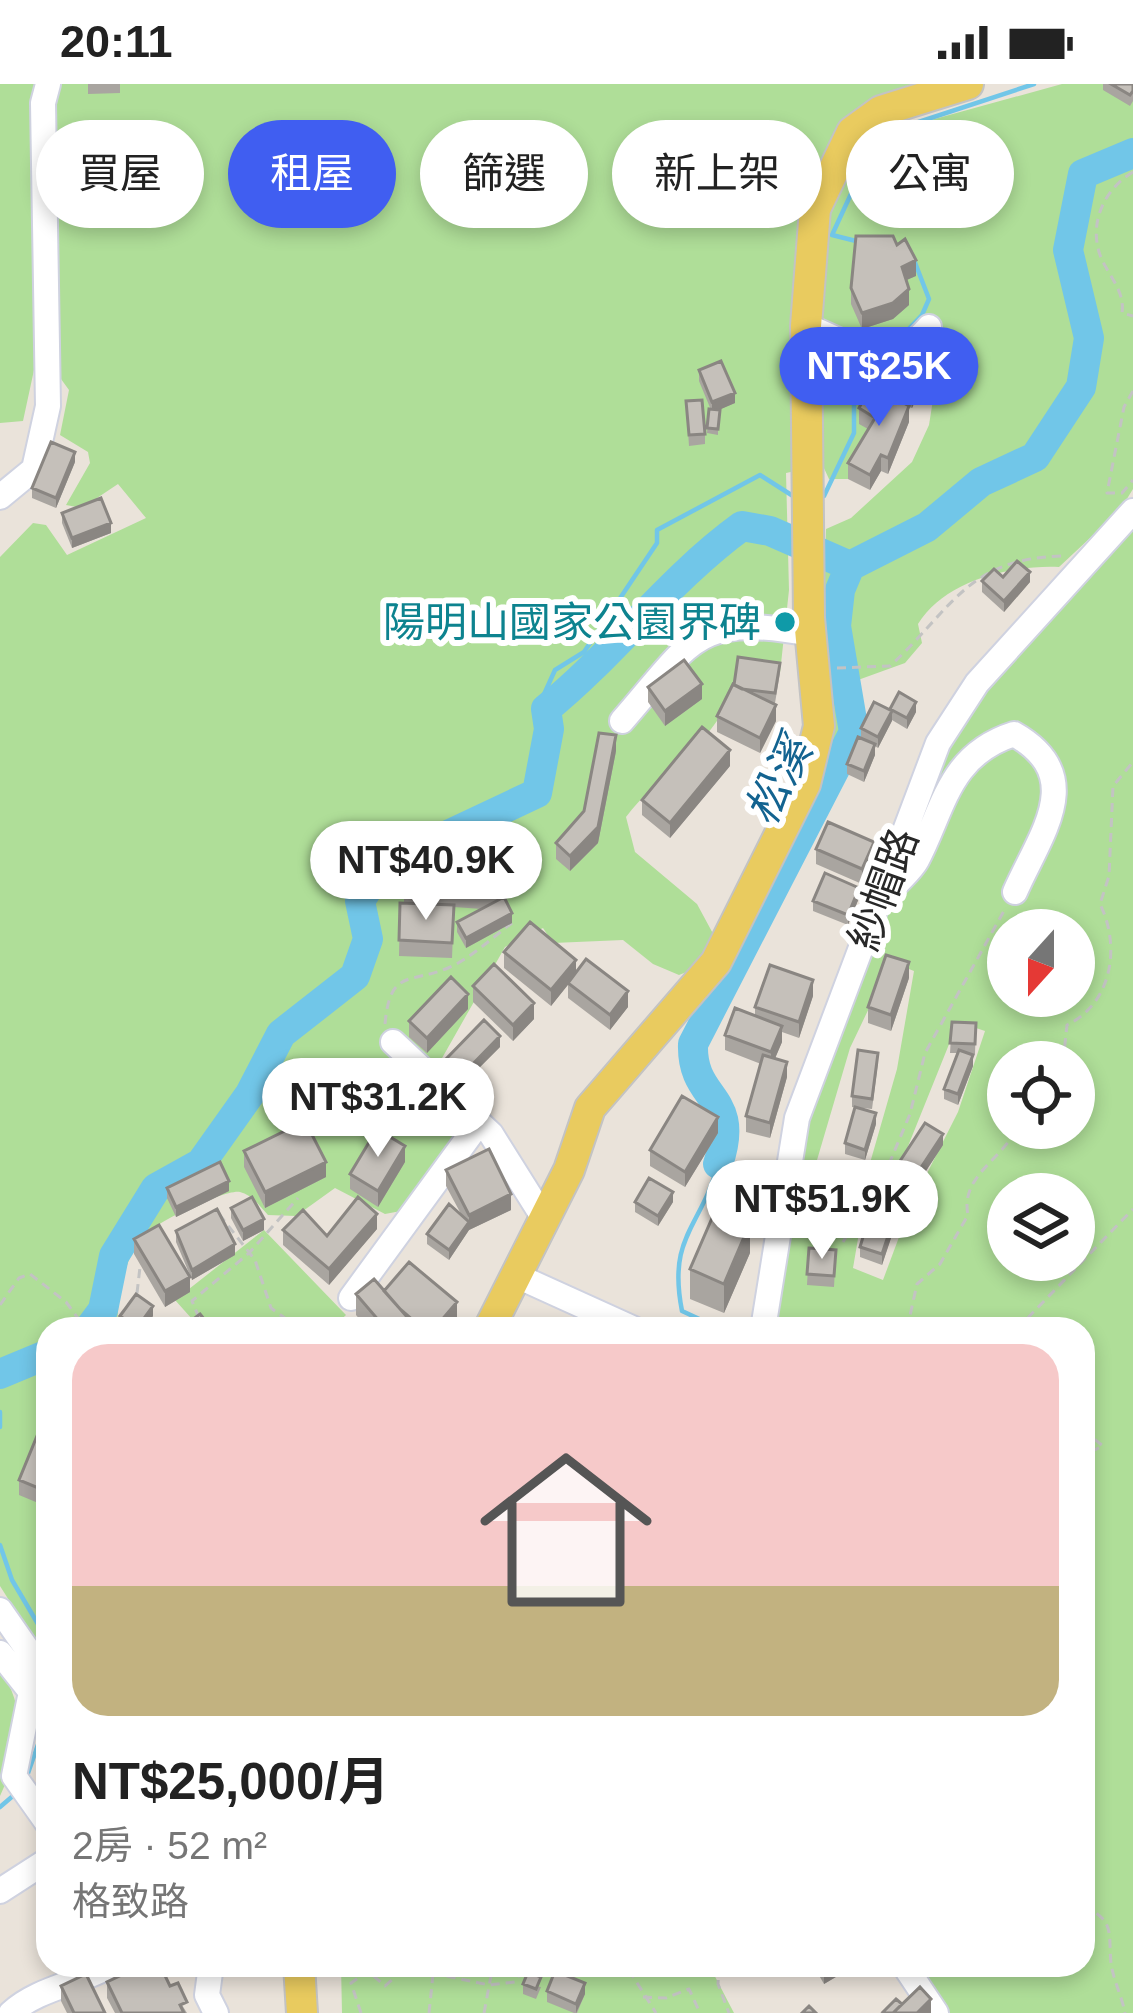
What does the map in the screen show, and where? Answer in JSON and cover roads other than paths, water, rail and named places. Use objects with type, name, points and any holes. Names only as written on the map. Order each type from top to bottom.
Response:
[{"type":"main road","points":[[495,1317],[544,1220],[590,1108],[716,962],[805,784],[815,754],[824,679],[810,626],[806,326],[815,209],[852,132],[881,111],[968,84]]},
{"type":"main road","points":[[299,1977],[302,2013]]},
{"type":"street","points":[[0,497],[34,469],[48,406],[43,103],[48,84]]},
{"type":"street","points":[[806,326],[891,356],[909,350],[929,328]]},
{"type":"street","name":"紗帽路","points":[[765,1317],[797,1118],[938,743],[977,683],[1133,511]]},
{"type":"street","points":[[622,721],[684,646],[710,631],[752,623],[810,626]]},
{"type":"street","points":[[882,901],[916,862],[930,820],[954,777],[992,741],[1013,734],[1030,744],[1054,772],[1056,802],[1015,892]]},
{"type":"street","points":[[393,1042],[479,1124],[527,1186],[544,1220]]},
{"type":"street","points":[[351,1298],[479,1124]]},
{"type":"street","points":[[515,1275],[608,1317]]},
{"type":"street","points":[[0,1610],[36,1662]]},
{"type":"street","points":[[0,1653],[10,1677],[31,1692],[14,1776],[36,1808]]},
{"type":"street","points":[[0,1891],[36,1868]]},
{"type":"street","points":[[10,2013],[27,1999],[90,1977]]},
{"type":"street","points":[[209,1977],[207,1995],[216,2013]]},
{"type":"street","points":[[912,1977],[936,2013]]},
{"type":"waterway","points":[[860,242],[832,235],[875,142],[888,132],[1034,84]]},
{"type":"waterway","name":"松溪","points":[[718,1164],[724,1124],[699,1077],[693,1044],[854,732],[836,626],[840,590],[850,566],[927,527],[981,482],[1035,457],[1081,387],[1089,338],[1068,250],[1083,174],[1133,153]]},
{"type":"waterway","points":[[901,337],[922,315],[929,299],[914,260]]},
{"type":"waterway","points":[[816,496],[824,496],[854,433],[854,392],[862,373]]},
{"type":"waterway","points":[[546,709],[541,701],[555,670],[584,652],[657,543],[657,530],[760,475],[793,496]]},
{"type":"waterway","points":[[98,1317],[114,1256],[156,1188],[201,1163],[250,1094],[281,1034],[355,976],[368,939],[360,901],[382,866],[537,793],[549,729],[546,709],[690,569],[742,526],[770,531],[850,566]]},
{"type":"waterway","name":"松溪","points":[[695,1317],[682,1311],[679,1265],[718,1164]]},
{"type":"waterway","points":[[0,1374],[36,1359]]},
{"type":"waterway","points":[[0,1412],[0,1427]]},
{"type":"waterway","points":[[0,1545],[12,1580],[36,1621]]},
{"type":"waterway","points":[[27,1776],[36,1750]]},
{"type":"waterway","points":[[0,1807],[14,1795]]},
{"type":"place","name":"陽明山國家公園界碑","points":[[785,622]]}]
